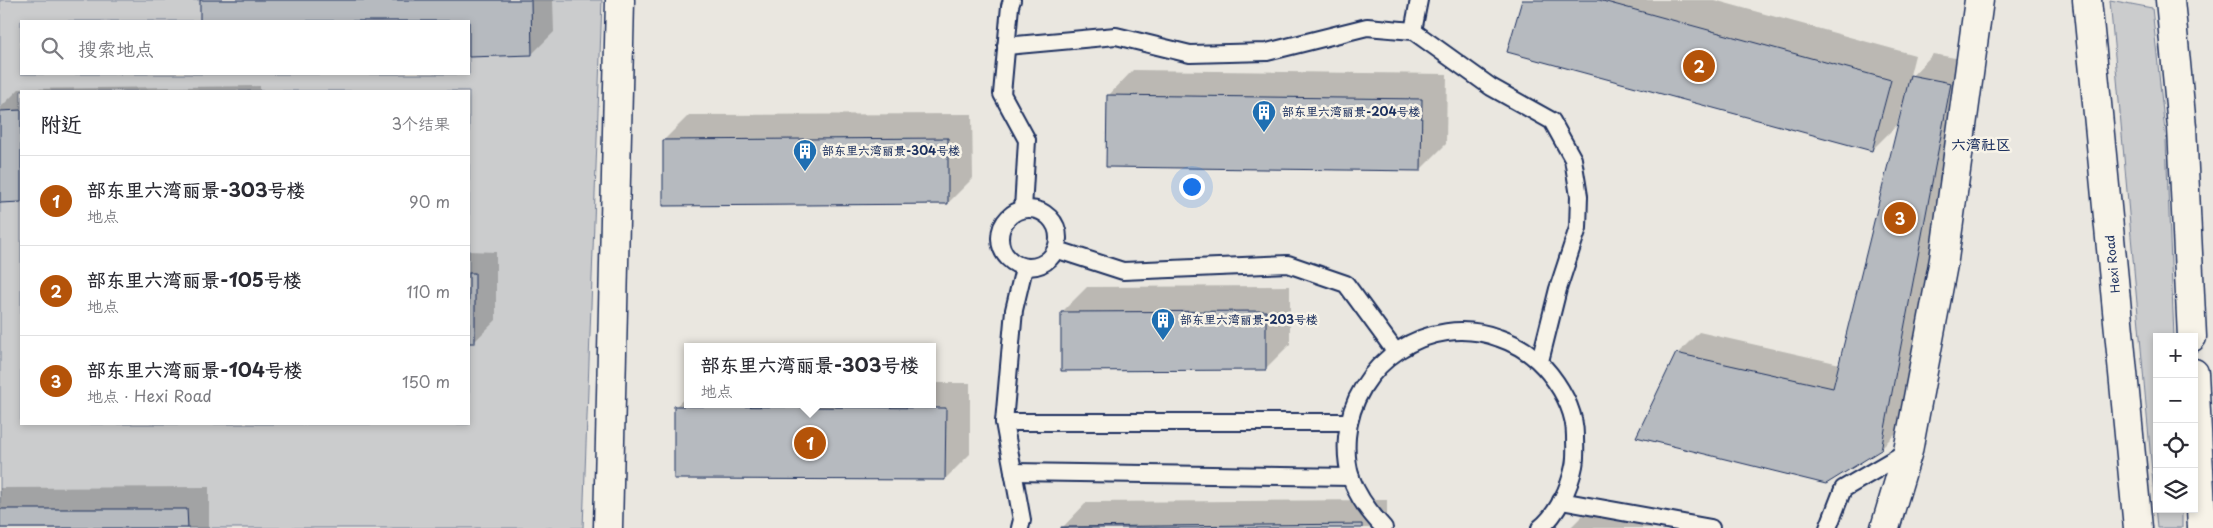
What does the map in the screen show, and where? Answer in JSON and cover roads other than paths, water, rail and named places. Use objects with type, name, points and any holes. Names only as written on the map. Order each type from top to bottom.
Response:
[{"type":"street","points":[[608,528],[620,0]]},
{"type":"street","points":[[1885,528],[1908,451],[1944,259],[1979,0]]},
{"type":"street","name":"Hexi Road","points":[[2087,0],[2138,528]]},
{"type":"street","points":[[2170,0],[2182,127],[2192,333]]},
{"type":"street","points":[[2194,378],[2202,528]]},
{"type":"lane","points":[[1012,0],[1002,94],[1027,140],[1023,209]]},
{"type":"lane","points":[[1413,31],[1419,0]]},
{"type":"lane","points":[[1006,46],[1116,36],[1190,54],[1267,52],[1367,27],[1413,31],[1491,87],[1552,121],[1573,159],[1579,196],[1578,228],[1558,289],[1540,361]]},
{"type":"lane","points":[[1029,208],[1048,214],[1059,230],[1058,250],[1045,265],[1024,268],[1007,259],[999,242],[1004,222],[1023,209],[1029,208]]},
{"type":"lane","points":[[1058,250],[1123,271],[1288,264],[1346,284],[1395,351]]},
{"type":"lane","points":[[1020,528],[1022,520],[1004,422],[1014,310],[1024,268]]},
{"type":"lane","points":[[1384,528],[1366,510],[1351,477],[1346,450],[1348,422],[1358,395],[1368,378],[1395,351],[1423,336],[1454,330],[1485,332],[1515,343],[1540,361],[1563,391],[1575,428],[1575,466],[1561,501],[1540,528]]},
{"type":"lane","points":[[1004,422],[1348,422]]},
{"type":"lane","points":[[1828,528],[1843,489],[1908,451]]},
{"type":"lane","points":[[1013,472],[1351,477]]},
{"type":"lane","points":[[1561,501],[1711,528]]},
{"type":"place","name":"部东里六湾丽景-105号楼","points":[[1699,66]]},
{"type":"place","name":"部东里六湾丽景-204号楼","points":[[1264,133]]},
{"type":"place","name":"部东里六湾丽景-304号楼","points":[[805,172]]},
{"type":"place","name":"部东里六湾丽景-104号楼","points":[[1900,218]]},
{"type":"place","name":"部东里六湾丽景-203号楼","points":[[1163,341]]},
{"type":"place","name":"部东里六湾丽景-303号楼","points":[[810,443]]},
{"type":"district","name":"六湾社区","points":[[1981,145]]}]
